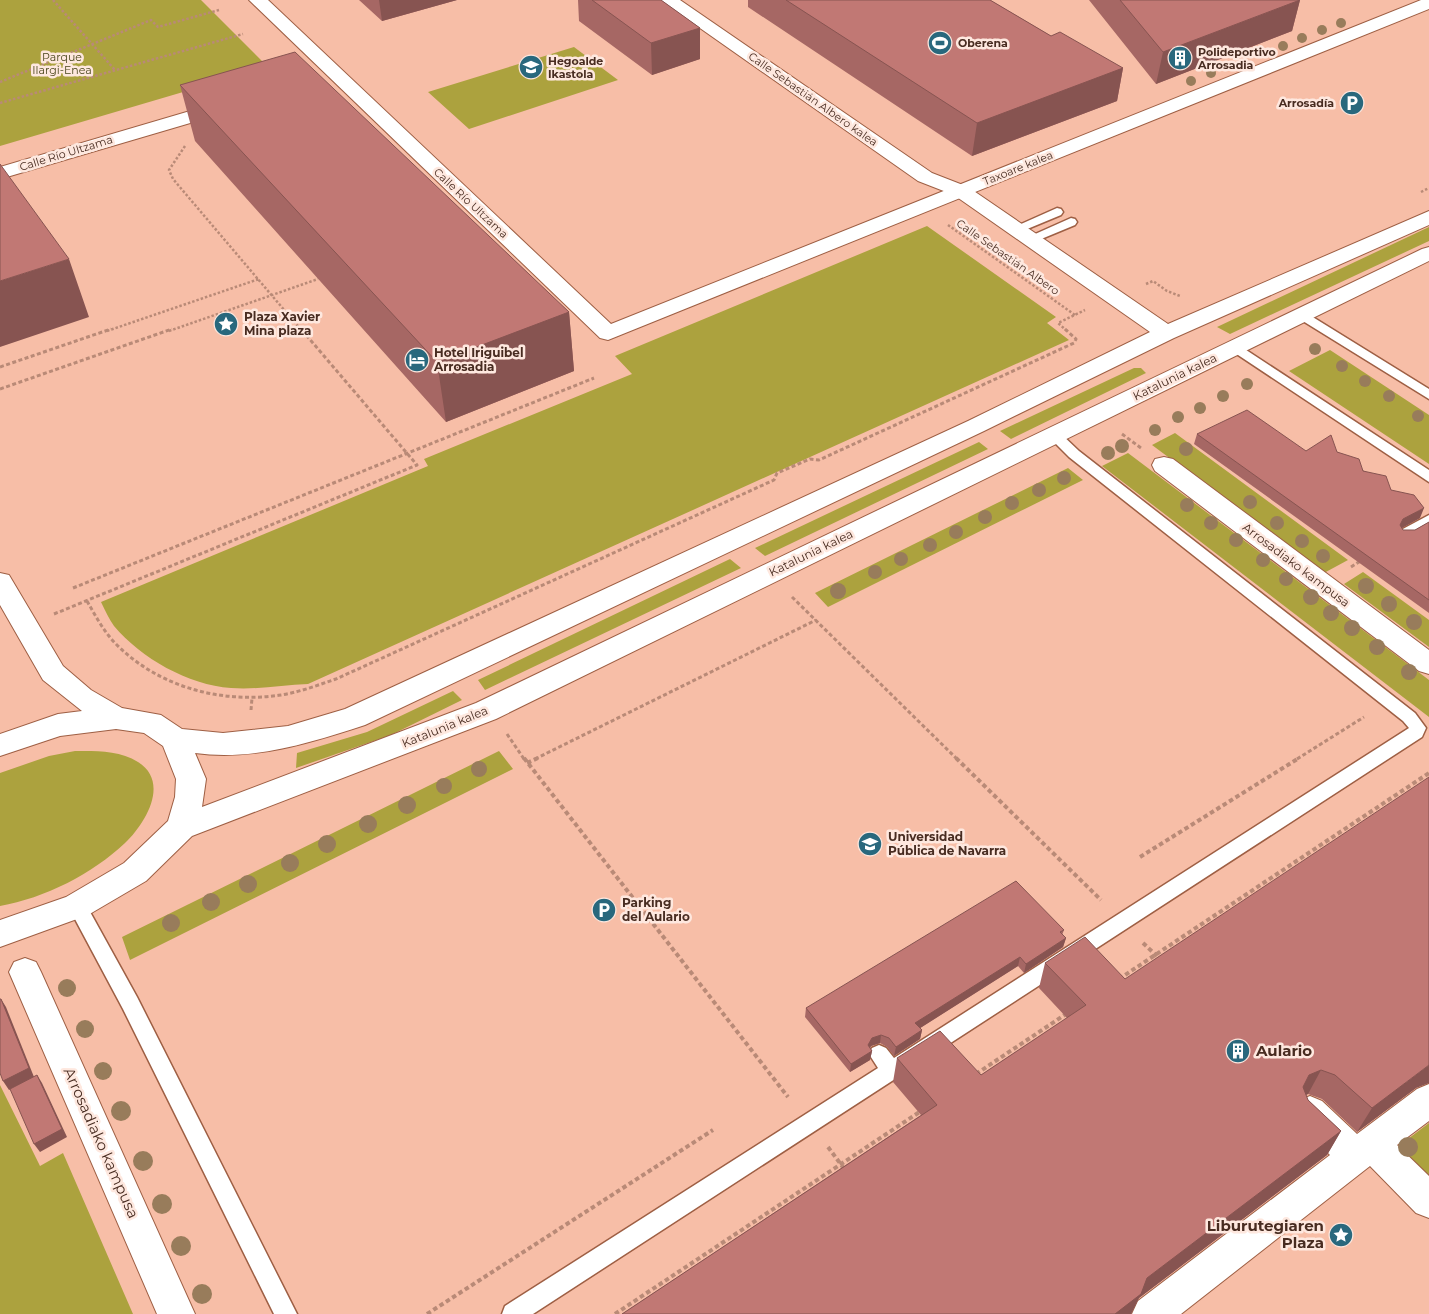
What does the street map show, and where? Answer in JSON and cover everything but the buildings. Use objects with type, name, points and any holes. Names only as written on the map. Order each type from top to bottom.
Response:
[{"type":"street","name":"Calle Río Ultzama","points":[[258,0],[326,76],[608,333]]},
{"type":"street","name":"Calle Sebastián Albero kalea","points":[[669,0],[925,177],[961,191],[1166,333]]},
{"type":"street","name":"Calle Sebastián Albero kalea","points":[[696,0],[944,170],[961,191]]},
{"type":"street","name":"Taxoare kalea","points":[[608,333],[1429,3]]},
{"type":"street","name":"Calle Río Ultzama","points":[[0,173],[237,103]]},
{"type":"street","points":[[0,745],[58,726],[116,718],[151,724],[175,739],[204,744],[249,744],[316,731],[356,718],[976,426],[1166,333],[1429,217]]},
{"type":"street","name":"Katalunia kalea","points":[[181,827],[284,787],[387,751],[486,711],[1303,316],[1429,253]]},
{"type":"street","name":"Arrosadiako kampusa","points":[[1164,465],[1429,664]]},
{"type":"street","points":[[0,582],[26,625],[42,658],[53,673],[81,697],[116,718]]},
{"type":"street","points":[[0,934],[77,906],[135,872],[181,827],[190,797],[191,779],[175,739]]},
{"type":"street","name":"Arrosadiako kampusa","points":[[25,972],[176,1314]]},
{"type":"street","points":[[1151,1314],[1205,1265],[1364,1150],[1429,1100]]},
{"type":"street","points":[[1309,1112],[1364,1150],[1429,1201]]},
{"type":"lane","points":[[1023,234],[1057,212]]},
{"type":"lane","points":[[1023,234],[1071,222]]},
{"type":"lane","points":[[1303,316],[1429,395]]},
{"type":"lane","points":[[1236,348],[1429,477]]},
{"type":"lane","points":[[513,1314],[1414,735],[1418,728],[1409,717],[1074,454],[1054,436]]},
{"type":"lane","points":[[1406,534],[1429,520]]},
{"type":"lane","points":[[77,906],[113,971],[286,1314]]},
{"type":"lane","points":[[879,1054],[892,1071]]},
{"type":"path","points":[[53,0],[115,70]]},
{"type":"path","points":[[0,82],[151,20],[158,27],[219,10]]},
{"type":"path","points":[[0,103],[243,34]]},
{"type":"path","points":[[26,625],[418,465],[170,175],[171,165],[184,148],[186,140],[171,122]]},
{"type":"path","name":"Calle Sebastián Albero","points":[[946,224],[1076,316]]},
{"type":"path","points":[[0,367],[157,312],[259,279]]},
{"type":"path","points":[[0,388],[318,279]]},
{"type":"path","points":[[87,601],[103,629],[123,652],[142,666],[188,689],[238,698],[282,695],[308,689],[336,679],[774,480],[777,473],[810,459],[819,460],[1074,343],[1076,339],[1058,323],[1092,307]]},
{"type":"path","points":[[73,588],[594,378]]},
{"type":"path","points":[[1126,436],[1142,448]]},
{"type":"path","points":[[797,601],[1101,900]]},
{"type":"path","points":[[527,763],[816,620]]},
{"type":"path","points":[[1140,857],[1366,716]]},
{"type":"path","points":[[506,734],[788,1097]]},
{"type":"path","points":[[1116,981],[1429,773]]},
{"type":"path","points":[[1139,938],[1162,962]]},
{"type":"path","points":[[973,1077],[1069,1013]]},
{"type":"path","points":[[1006,1055],[1010,1060]]},
{"type":"path","points":[[615,1314],[923,1109]]},
{"type":"path","points":[[427,1314],[713,1130]]},
{"type":"path","points":[[825,1144],[852,1178]]},
{"type":"green space","name":"Parque Ilargi-Enea","points":[[0,0],[201,0],[268,67],[0,146]]},
{"type":"green space","points":[[574,47],[618,80],[469,129],[428,92]]},
{"type":"green space","points":[[927,226],[1056,317],[1047,323],[1069,340],[308,684],[260,688],[231,688],[198,682],[182,676],[152,659],[125,638],[112,623],[101,602],[428,466],[424,459],[632,374],[615,356]]},
{"type":"green space","points":[[1429,227],[1429,241],[1230,334],[1217,327]]},
{"type":"green space","points":[[1330,350],[1429,415],[1429,464],[1289,371]]},
{"type":"green space","points":[[1134,368],[1141,368],[1146,373],[1011,439],[1000,431]]},
{"type":"green space","points":[[1175,433],[1348,560],[1324,573],[1152,445]]},
{"type":"green space","points":[[979,442],[988,449],[765,556],[755,548]]},
{"type":"green space","points":[[1128,453],[1429,680],[1429,717],[1102,466]]},
{"type":"green space","points":[[1068,468],[1083,480],[828,607],[815,593]]},
{"type":"green space","points":[[730,559],[741,568],[485,690],[478,680]]},
{"type":"green space","points":[[1363,572],[1429,620],[1429,647],[1344,584]]},
{"type":"green space","points":[[453,691],[462,700],[391,735],[296,768],[297,753],[367,732]]},
{"type":"green space","points":[[75,751],[115,753],[138,762],[147,770],[152,780],[153,791],[147,814],[133,835],[98,865],[51,891],[0,906],[0,773],[49,756]]},
{"type":"green space","points":[[499,751],[513,769],[130,960],[122,937]]},
{"type":"green space","points":[[0,1085],[40,1166],[63,1153],[133,1314],[0,1314]]},
{"type":"green space","points":[[1429,1123],[1429,1180],[1396,1148]]},
{"type":"place","name":"Oberena","points":[[940,43]]},
{"type":"place","name":"Polideportivo Arrosadia","points":[[1180,58]]},
{"type":"place","name":"Hegoalde Ikastola","points":[[531,67]]},
{"type":"place","name":"Arrosadía","points":[[1352,103]]},
{"type":"place","name":"Plaza Xavier Mina plaza","points":[[226,324]]},
{"type":"place","name":"Hotel Iriguibel Arrosadia","points":[[417,360]]},
{"type":"place","name":"Universidad Pública de Navarra","points":[[870,844]]},
{"type":"place","name":"Parking del Aulario","points":[[604,910]]},
{"type":"place","name":"Aulario","points":[[1238,1051]]},
{"type":"place","name":"Liburutegiaren Plaza","points":[[1341,1235]]}]
